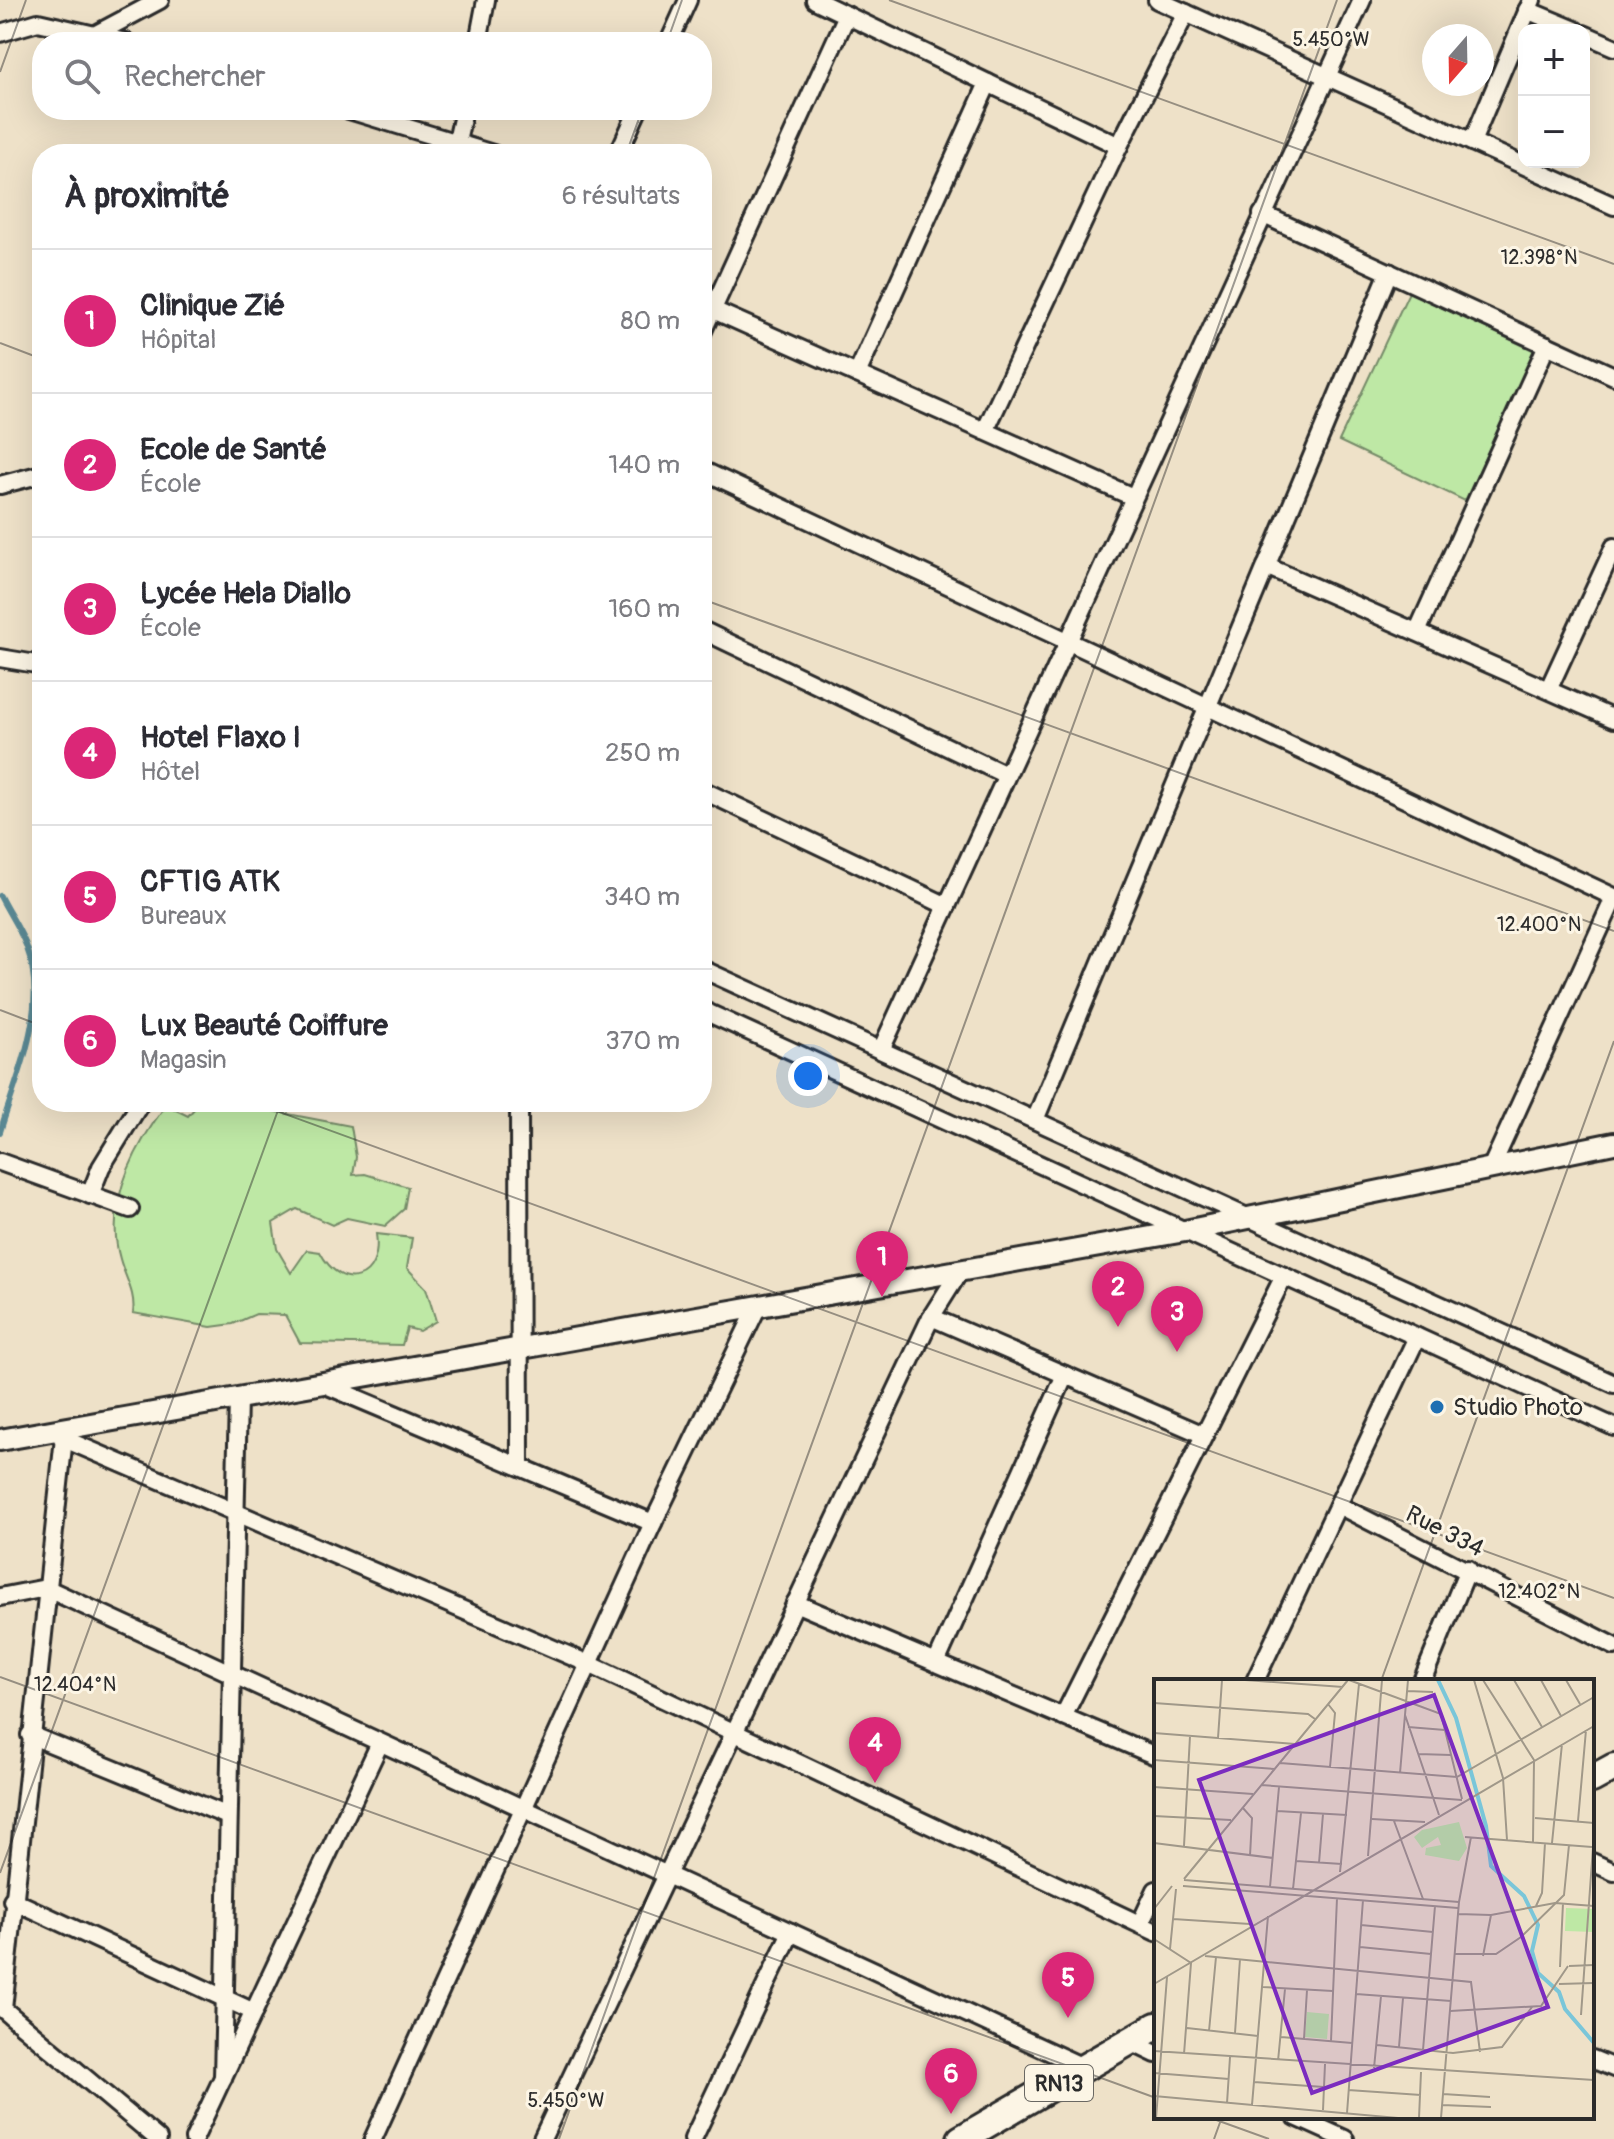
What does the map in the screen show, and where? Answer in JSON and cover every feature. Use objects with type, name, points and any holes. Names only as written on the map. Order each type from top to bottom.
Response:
[{"type":"main road","points":[[1594,1778],[1614,1767]]},
{"type":"main road","name":"RN13","points":[[961,2139],[1154,2027]]},
{"type":"street","points":[[100,32],[160,0]]},
{"type":"street","points":[[480,32],[486,0]]},
{"type":"street","points":[[674,32],[688,0]]},
{"type":"street","points":[[815,0],[1119,146]]},
{"type":"street","points":[[1157,0],[1614,206]]},
{"type":"street","points":[[881,1050],[1262,214],[1329,78],[1362,0]]},
{"type":"street","points":[[1472,142],[1530,5],[1564,24]]},
{"type":"street","points":[[985,431],[1119,146],[1186,13]]},
{"type":"street","points":[[712,298],[847,15]]},
{"type":"street","points":[[0,33],[38,22],[93,32]]},
{"type":"street","points":[[1590,37],[1614,47]]},
{"type":"street","points":[[857,374],[988,83]]},
{"type":"street","points":[[377,120],[445,144]]},
{"type":"street","points":[[457,144],[462,120]]},
{"type":"street","points":[[623,144],[633,120]]},
{"type":"street","points":[[1262,214],[1614,376]]},
{"type":"street","points":[[1035,1120],[1389,272]]},
{"type":"street","points":[[712,310],[1133,497]]},
{"type":"street","points":[[1417,632],[1547,345]]},
{"type":"street","points":[[712,475],[1614,897],[1491,1168]]},
{"type":"street","points":[[0,485],[32,477]]},
{"type":"street","points":[[1549,688],[1614,547]]},
{"type":"street","points":[[1266,566],[1614,719]]},
{"type":"street","points":[[712,635],[1006,775]]},
{"type":"street","points":[[0,658],[32,663]]},
{"type":"street","points":[[712,795],[947,906]]},
{"type":"street","points":[[712,974],[1614,1384]]},
{"type":"street","points":[[712,1015],[1614,1427]]},
{"type":"street","points":[[90,1195],[101,1167],[135,1112]]},
{"type":"street","points":[[519,1112],[520,1465]]},
{"type":"street","points":[[0,1440],[63,1433],[321,1383],[1185,1231],[1609,1147]]},
{"type":"street","points":[[0,1162],[130,1209]]},
{"type":"street","points":[[542,2139],[931,1317],[960,1271]]},
{"type":"street","points":[[1063,1717],[1284,1276]]},
{"type":"street","points":[[373,2139],[653,1523],[758,1306]]},
{"type":"street","points":[[931,1317],[1204,1435]]},
{"type":"street","points":[[1256,1679],[1417,1337]]},
{"type":"street","points":[[936,1663],[1065,1375]]},
{"type":"street","points":[[321,1383],[653,1523]]},
{"type":"street","points":[[223,2078],[222,1997],[238,1398]]},
{"type":"street","points":[[63,1433],[234,1514],[589,1664],[1154,1931]]},
{"type":"street","points":[[63,1433],[3,2009],[158,2139]]},
{"type":"street","name":"Rue 334","points":[[1338,1505],[1614,1646]]},
{"type":"street","points":[[1423,1679],[1468,1569]]},
{"type":"street","points":[[0,1597],[46,1588],[1085,2068]]},
{"type":"street","points":[[795,1603],[1154,1755]]},
{"type":"street","points":[[30,1735],[228,1816]]},
{"type":"street","points":[[194,2139],[380,1743]]},
{"type":"street","points":[[1594,1863],[1614,1872]]},
{"type":"street","points":[[1140,1924],[1154,1894]]},
{"type":"street","points":[[12,1900],[254,2012]]},
{"type":"street","points":[[693,2139],[791,1932]]},
{"type":"street","points":[[1129,2041],[1154,2053]]},
{"type":"street","points":[[1594,2060],[1614,2068]]},
{"type":"street","points":[[1300,2119],[1345,2139]]},
{"type":"green space","points":[[1409,292],[1535,351],[1465,501],[1339,441]]},
{"type":"green space","points":[[161,1112],[180,1112],[188,1116],[191,1112],[278,1112],[351,1126],[356,1157],[353,1175],[365,1174],[408,1187],[404,1209],[385,1226],[347,1218],[332,1225],[297,1209],[273,1223],[277,1249],[291,1273],[307,1250],[320,1252],[339,1274],[349,1277],[359,1276],[373,1263],[377,1250],[376,1234],[412,1238],[407,1268],[426,1288],[436,1321],[419,1331],[407,1328],[402,1345],[300,1343],[285,1315],[256,1314],[233,1324],[211,1327],[133,1313],[132,1292],[116,1238],[119,1197],[133,1158]]},
{"type":"waterway","points":[[0,896],[20,932],[32,965]]},
{"type":"waterway","points":[[0,1132],[32,1022]]},
{"type":"place","name":"Clinique Zié","points":[[882,1297]]},
{"type":"place","name":"Ecole de Santé","points":[[1118,1327]]},
{"type":"place","name":"Lycée Hela Diallo","points":[[1177,1352]]},
{"type":"place","name":"Studio Photo","points":[[1437,1407]]},
{"type":"place","name":"Hotel Flaxo I","points":[[875,1783]]},
{"type":"place","name":"CFTIG ATK","points":[[1068,2018]]},
{"type":"place","name":"Lux Beauté Coiffure","points":[[951,2114]]}]
